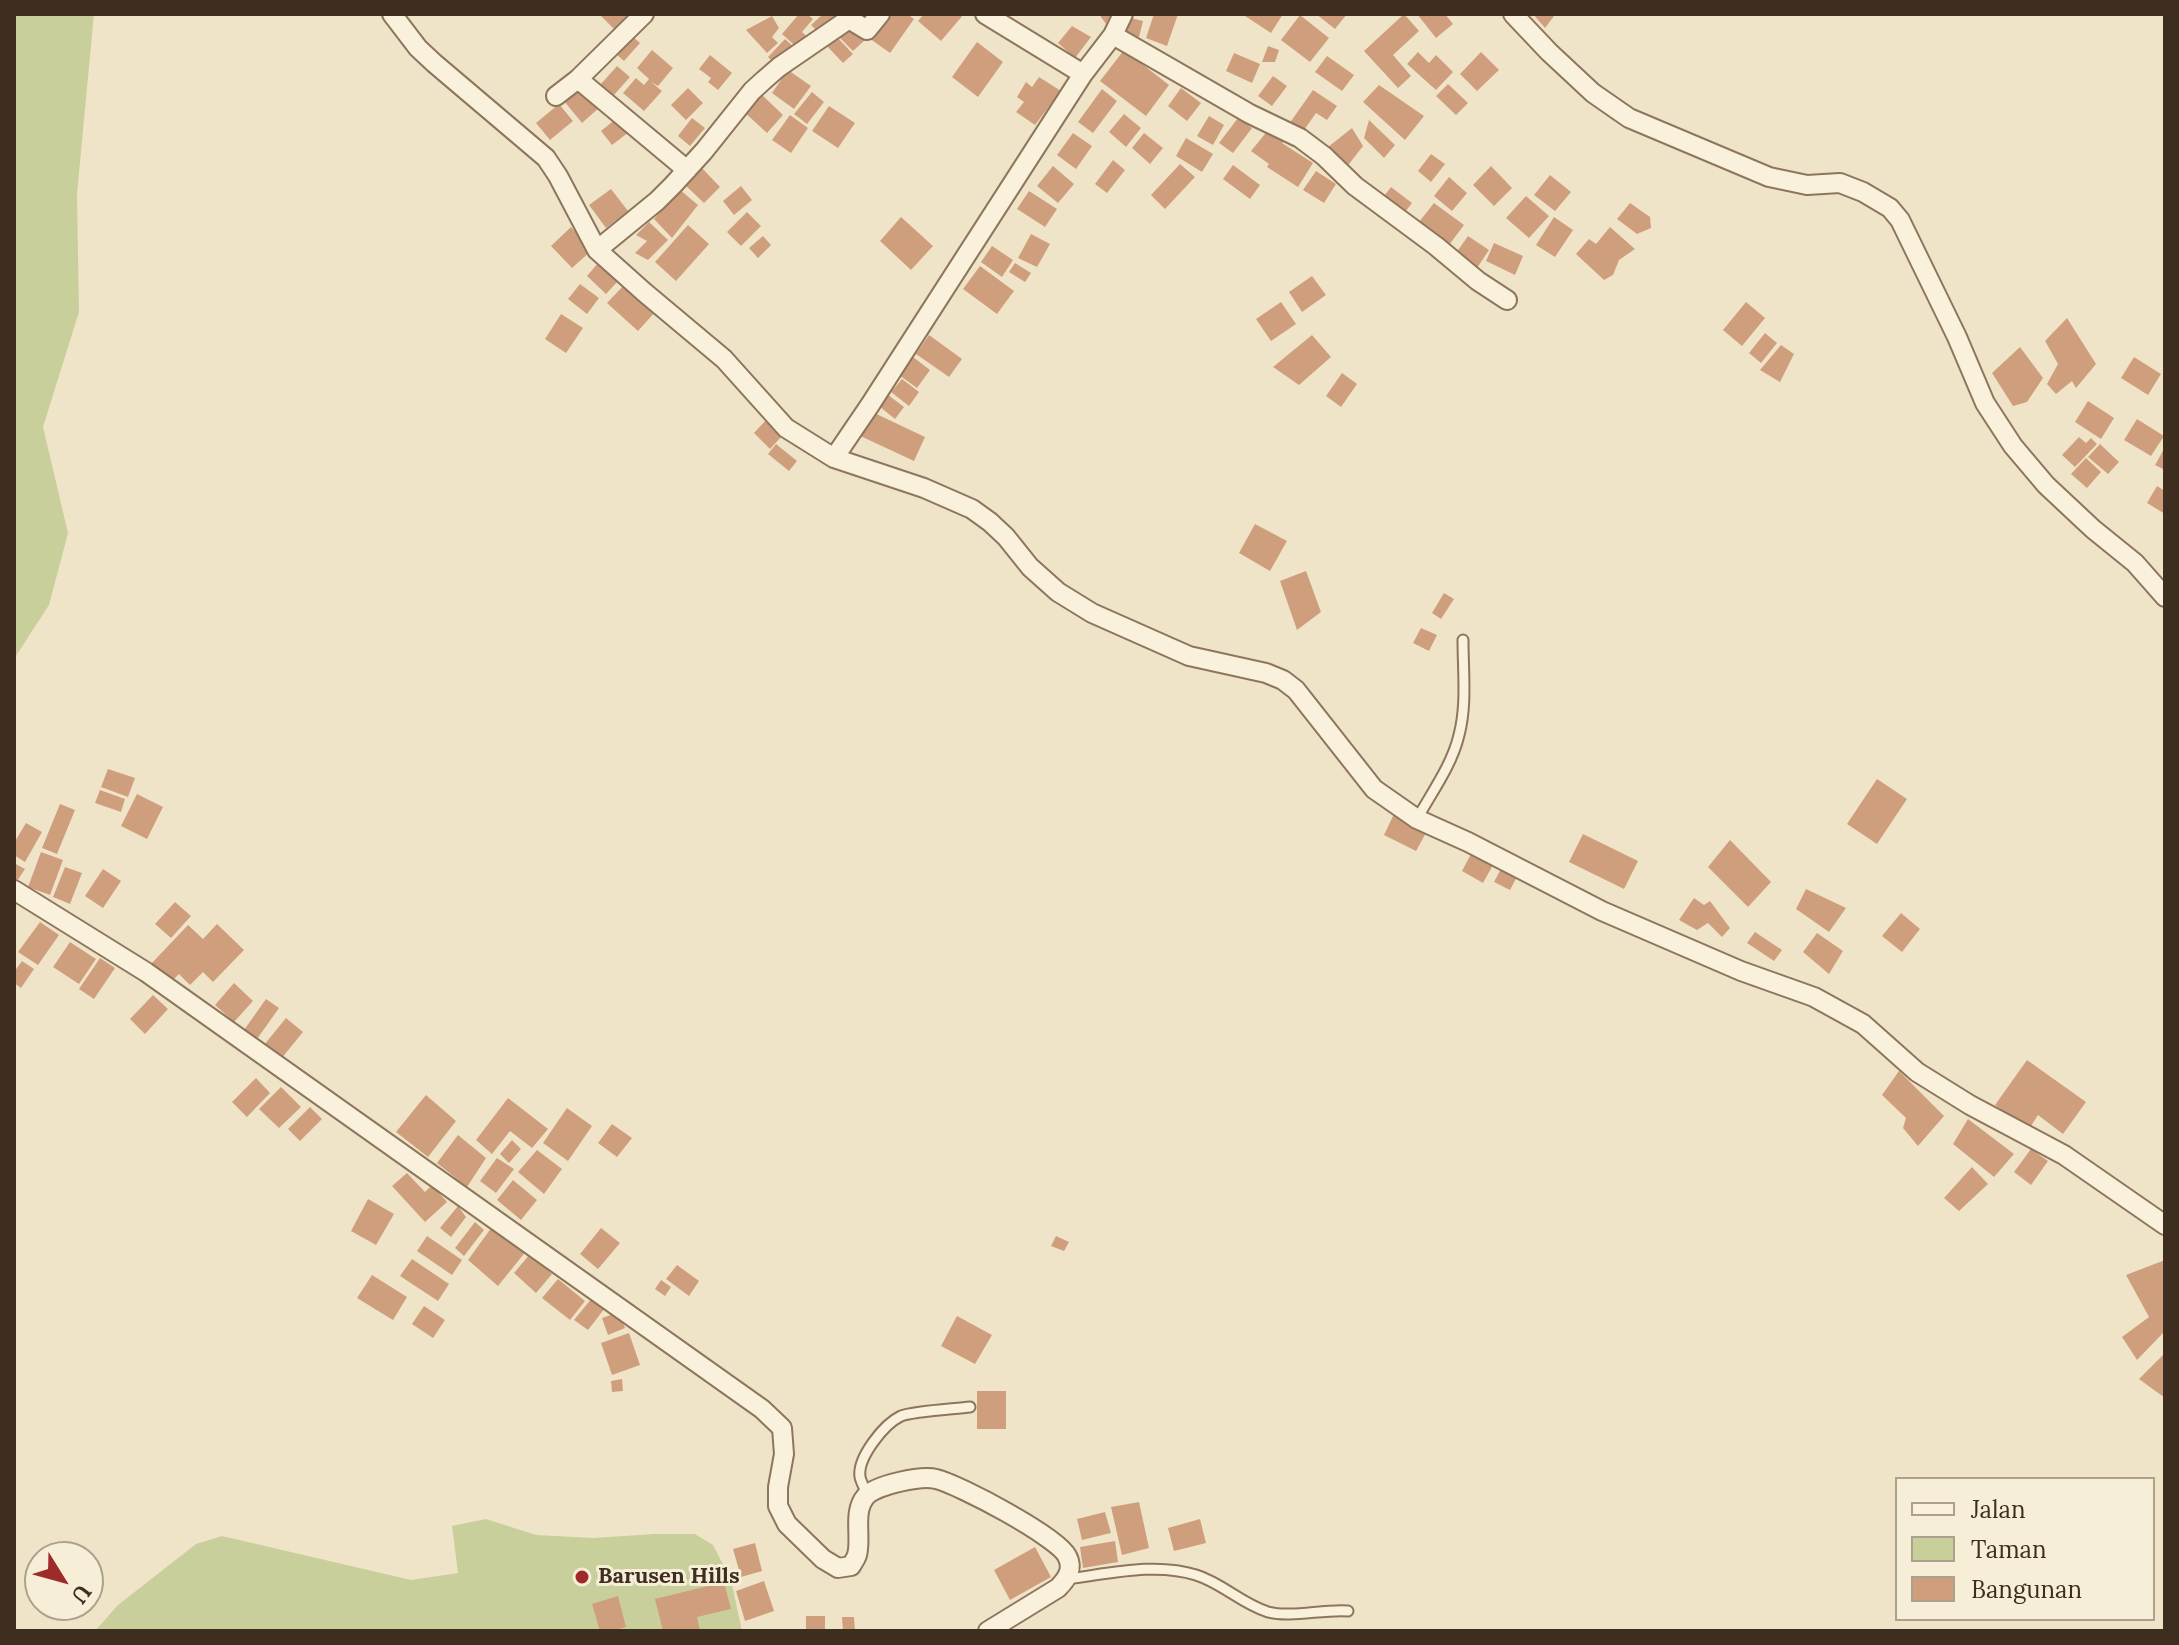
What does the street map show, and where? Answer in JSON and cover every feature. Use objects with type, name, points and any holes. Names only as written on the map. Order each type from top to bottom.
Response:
[{"type":"street","points":[[392,14],[434,63],[546,158],[597,250],[724,359],[786,428],[834,458],[924,488],[972,509],[1006,537],[1030,567],[1058,592],[1092,613],[1189,656],[1266,673],[1283,680],[1296,690],[1374,789],[1417,819],[1602,911],[1741,971],[1814,997],[1863,1024],[1917,1072],[1970,1105],[2064,1155],[2165,1225]]},
{"type":"street","points":[[556,96],[578,79],[644,14]]},
{"type":"street","points":[[597,250],[657,201],[722,130],[752,91],[779,67],[849,19],[867,30],[880,14]]},
{"type":"street","points":[[985,14],[1083,74]]},
{"type":"street","points":[[834,458],[1083,74],[1113,35],[1123,14]]},
{"type":"street","points":[[1513,14],[1593,93],[1629,118],[1769,177],[1807,185],[1840,183],[1890,208],[1900,220],[1957,337],[1985,403],[2013,446],[2046,485],[2135,563],[2165,597]]},
{"type":"street","points":[[1113,35],[1250,114],[1300,138],[1355,186],[1507,300]]},
{"type":"street","points":[[578,79],[687,170]]},
{"type":"street","points":[[14,890],[146,972],[762,1409],[782,1428],[784,1454],[778,1506],[787,1524],[823,1559],[838,1568],[851,1566],[857,1555],[860,1505],[867,1494],[925,1477],[938,1479],[1034,1528],[1061,1548],[1068,1556],[1070,1568],[1067,1579],[1058,1588],[988,1631]]},
{"type":"lane","points":[[1417,819],[1440,779],[1459,735],[1463,640]]},
{"type":"lane","points":[[867,1494],[860,1477],[861,1464],[867,1451],[886,1428],[901,1416],[970,1407]]},
{"type":"lane","points":[[1067,1579],[1166,1569],[1196,1575],[1266,1611],[1283,1614],[1348,1611]]},
{"type":"green space","points":[[14,14],[94,14],[77,194],[79,312],[43,427],[68,533],[49,605],[14,659]]},
{"type":"green space","name":"Barusen Hills","points":[[486,1519],[536,1535],[593,1538],[695,1534],[713,1545],[731,1580],[742,1631],[95,1631],[118,1605],[196,1544],[222,1536],[411,1580],[458,1573],[452,1526]]},
{"type":"building","points":[[599,14],[632,14],[615,30]]},
{"type":"building","points":[[799,14],[807,14],[813,19],[802,32],[811,40],[801,51],[782,34]]},
{"type":"building","points":[[823,14],[838,14],[841,18],[822,36],[811,25]]},
{"type":"building","points":[[886,14],[907,14],[914,19],[890,53],[869,38]]},
{"type":"building","points":[[924,14],[964,14],[941,41],[918,21]]},
{"type":"building","points":[[1099,14],[1111,14],[1106,24]]},
{"type":"building","points":[[1154,14],[1178,14],[1167,46],[1146,38]]},
{"type":"building","points":[[1242,14],[1283,14],[1271,33]]},
{"type":"building","points":[[1316,14],[1347,14],[1335,29]]},
{"type":"building","points":[[1404,14],[1419,31],[1393,55],[1411,76],[1398,88],[1364,51]]},
{"type":"building","points":[[1417,14],[1445,14],[1453,24],[1436,38]]},
{"type":"building","points":[[1533,14],[1553,14],[1554,16],[1545,28]]},
{"type":"building","points":[[1300,15],[1329,38],[1310,62],[1281,40]]},
{"type":"building","points":[[772,16],[779,28],[772,37],[778,43],[767,53],[746,30]]},
{"type":"building","points":[[1123,16],[1143,21],[1139,37],[1119,32]]},
{"type":"building","points":[[850,23],[866,39],[853,51],[837,35]]},
{"type":"building","points":[[1072,26],[1091,37],[1075,58],[1058,43]]},
{"type":"building","points":[[631,35],[640,43],[624,61],[615,53]]},
{"type":"building","points":[[835,35],[853,54],[843,63],[826,45]]},
{"type":"building","points":[[785,39],[795,48],[778,66],[768,57]]},
{"type":"building","points":[[977,42],[1003,62],[978,97],[952,77]]},
{"type":"building","points":[[1268,46],[1279,50],[1275,62],[1262,62]]},
{"type":"building","points":[[652,50],[673,68],[658,86],[651,82],[662,91],[644,111],[623,93],[636,78],[644,85],[649,79],[637,68]]},
{"type":"building","points":[[1124,50],[1169,85],[1146,116],[1100,81]]},
{"type":"building","points":[[1418,52],[1429,63],[1436,55],[1453,72],[1436,90],[1407,64]]},
{"type":"building","points":[[1481,52],[1499,70],[1477,91],[1460,74]]},
{"type":"building","points":[[1234,53],[1260,64],[1252,83],[1226,71]]},
{"type":"building","points":[[710,55],[732,73],[718,90],[708,82],[711,78],[699,69]]},
{"type":"building","points":[[1327,56],[1354,75],[1342,91],[1315,72]]},
{"type":"building","points":[[617,66],[630,77],[614,95],[601,84]]},
{"type":"building","points":[[788,70],[811,86],[794,109],[772,93]]},
{"type":"building","points":[[1273,76],[1287,86],[1272,106],[1258,96]]},
{"type":"building","points":[[1039,77],[1061,91],[1035,125],[1016,112],[1024,102],[1017,97],[1026,82],[1032,87]]},
{"type":"building","points":[[1448,84],[1468,103],[1456,115],[1436,96]]},
{"type":"building","points":[[1379,85],[1424,116],[1405,140],[1363,102]]},
{"type":"building","points":[[582,86],[600,107],[582,123],[564,101]]},
{"type":"building","points":[[688,88],[703,103],[686,120],[671,105]]},
{"type":"building","points":[[1181,88],[1201,103],[1187,121],[1168,106]]},
{"type":"building","points":[[1102,89],[1117,101],[1093,133],[1078,122]]},
{"type":"building","points":[[1313,90],[1337,106],[1327,120],[1316,113],[1302,133],[1289,124]]},
{"type":"building","points":[[812,92],[824,102],[807,124],[794,114]]},
{"type":"building","points":[[760,93],[783,115],[767,133],[743,111]]},
{"type":"building","points":[[559,104],[573,121],[550,140],[536,123]]},
{"type":"building","points":[[829,106],[855,123],[838,148],[812,131]]},
{"type":"building","points":[[1124,114],[1141,128],[1126,147],[1109,132]]},
{"type":"building","points":[[790,115],[808,128],[791,153],[772,140]]},
{"type":"building","points":[[1209,116],[1224,125],[1213,145],[1197,136]]},
{"type":"building","points":[[617,118],[629,132],[612,145],[601,131]]},
{"type":"building","points":[[692,118],[705,128],[690,146],[678,136]]},
{"type":"building","points":[[1238,118],[1252,128],[1233,153],[1219,143]]},
{"type":"building","points":[[1369,120],[1395,145],[1384,158],[1364,138]]},
{"type":"building","points":[[1352,128],[1363,146],[1346,168],[1323,151]]},
{"type":"building","points":[[1269,129],[1285,141],[1282,143],[1313,163],[1298,187],[1267,167],[1269,164],[1251,151]]},
{"type":"building","points":[[1073,133],[1092,146],[1076,169],[1057,155]]},
{"type":"building","points":[[1144,133],[1163,148],[1150,164],[1132,148]]},
{"type":"building","points":[[1186,138],[1213,154],[1202,172],[1176,156]]},
{"type":"building","points":[[1431,154],[1445,164],[1431,182],[1418,171]]},
{"type":"building","points":[[1113,160],[1125,170],[1107,193],[1095,184]]},
{"type":"building","points":[[1180,164],[1195,177],[1165,209],[1151,195]]},
{"type":"building","points":[[1233,165],[1260,185],[1250,199],[1223,179]]},
{"type":"building","points":[[700,166],[720,187],[704,203],[683,183]]},
{"type":"building","points":[[1053,166],[1074,184],[1058,203],[1037,186]]},
{"type":"building","points":[[1491,166],[1512,188],[1494,206],[1473,185]]},
{"type":"building","points":[[1316,171],[1336,184],[1324,203],[1303,190]]},
{"type":"building","points":[[1550,175],[1571,192],[1555,211],[1534,195]]},
{"type":"building","points":[[1449,177],[1467,193],[1452,211],[1434,196]]},
{"type":"building","points":[[741,186],[752,200],[734,215],[723,201]]},
{"type":"building","points":[[1391,187],[1412,203],[1402,216],[1381,200]]},
{"type":"building","points":[[611,189],[628,211],[606,228],[589,205]]},
{"type":"building","points":[[679,189],[698,205],[672,238],[654,219]]},
{"type":"building","points":[[1029,191],[1057,209],[1045,227],[1017,209]]},
{"type":"building","points":[[1526,196],[1549,216],[1529,238],[1506,218]]},
{"type":"building","points":[[1434,203],[1464,225],[1449,245],[1419,222]]},
{"type":"building","points":[[1630,203],[1650,217],[1651,228],[1637,234],[1617,219]]},
{"type":"building","points":[[747,212],[761,226],[741,246],[727,232]]},
{"type":"building","points":[[901,217],[933,246],[911,270],[880,241]]},
{"type":"building","points":[[1554,217],[1573,230],[1555,257],[1536,245]]},
{"type":"building","points":[[649,222],[668,240],[648,260],[635,253],[647,241],[636,235]]},
{"type":"building","points":[[688,225],[709,244],[676,281],[655,262]]},
{"type":"building","points":[[571,227],[592,250],[572,268],[551,246]]},
{"type":"building","points":[[1610,227],[1635,249],[1619,260],[1613,275],[1604,280],[1576,254],[1589,239],[1596,244]]},
{"type":"building","points":[[1031,234],[1050,244],[1037,267],[1018,258]]},
{"type":"building","points":[[763,236],[771,245],[758,258],[749,248]]},
{"type":"building","points":[[1468,236],[1489,250],[1475,271],[1454,256]]},
{"type":"building","points":[[1494,243],[1523,256],[1515,275],[1486,261]]},
{"type":"building","points":[[992,246],[1013,260],[1002,277],[981,262]]},
{"type":"building","points":[[598,263],[618,281],[606,294],[587,276]]},
{"type":"building","points":[[1015,263],[1031,273],[1025,282],[1009,272]]},
{"type":"building","points":[[980,266],[1014,291],[997,314],[963,289]]},
{"type":"building","points":[[1312,276],[1326,295],[1302,312],[1289,292]]},
{"type":"building","points":[[580,284],[599,298],[587,314],[568,299]]},
{"type":"building","points":[[625,284],[656,311],[638,331],[607,303]]},
{"type":"building","points":[[1281,302],[1296,324],[1271,341],[1256,319]]},
{"type":"building","points":[[1746,302],[1765,318],[1742,346],[1723,330]]},
{"type":"building","points":[[561,314],[583,328],[566,353],[545,339]]},
{"type":"building","points":[[2067,318],[2096,364],[2076,388],[2072,381],[2056,394],[2047,384],[2058,364],[2045,341]]},
{"type":"building","points":[[1765,333],[1777,343],[1761,363],[1749,353]]},
{"type":"building","points":[[929,335],[962,359],[949,377],[916,354]]},
{"type":"building","points":[[1312,335],[1331,357],[1299,385],[1273,367]]},
{"type":"building","points":[[1781,345],[1794,354],[1780,382],[1760,370]]},
{"type":"building","points":[[2020,347],[2043,378],[2027,402],[2013,406],[1992,373]]},
{"type":"building","points":[[913,357],[930,370],[917,388],[899,375]]},
{"type":"building","points":[[2134,357],[2161,374],[2148,395],[2121,378]]},
{"type":"building","points":[[1342,373],[1357,384],[1341,407],[1326,396]]},
{"type":"building","points":[[902,379],[919,392],[909,406],[891,392]]},
{"type":"building","points":[[883,391],[904,407],[895,419],[874,402]]},
{"type":"building","points":[[2088,401],[2114,418],[2101,439],[2075,422]]},
{"type":"building","points":[[868,410],[925,437],[914,461],[856,434]]},
{"type":"building","points":[[2137,419],[2164,436],[2151,456],[2124,440]]},
{"type":"building","points":[[766,420],[782,436],[770,449],[754,433]]},
{"type":"building","points":[[2079,437],[2086,443],[2091,438],[2097,444],[2075,467],[2062,455]]},
{"type":"building","points":[[776,444],[797,461],[789,471],[768,454]]},
{"type":"building","points":[[2100,444],[2119,462],[2108,474],[2088,457]]},
{"type":"building","points":[[2165,447],[2165,470],[2155,465]]},
{"type":"building","points":[[2086,458],[2101,472],[2087,488],[2071,474]]},
{"type":"building","points":[[2157,486],[2165,491],[2165,514],[2147,503]]},
{"type":"building","points":[[1255,524],[1287,541],[1270,571],[1239,553]]},
{"type":"building","points":[[1306,571],[1321,612],[1297,630],[1280,581]]},
{"type":"building","points":[[1444,593],[1454,599],[1441,619],[1432,613]]},
{"type":"building","points":[[1421,628],[1437,635],[1429,651],[1413,643]]},
{"type":"building","points":[[108,769],[135,778],[128,797],[101,787]]},
{"type":"building","points":[[1877,779],[1907,799],[1877,844],[1847,824]]},
{"type":"building","points":[[100,790],[125,799],[121,812],[95,803]]},
{"type":"building","points":[[137,794],[163,807],[147,839],[121,826]]},
{"type":"building","points":[[60,804],[75,810],[57,854],[42,848]]},
{"type":"building","points":[[1394,814],[1427,831],[1416,851],[1384,835]]},
{"type":"building","points":[[26,823],[42,832],[25,862],[14,855],[14,843]]},
{"type":"building","points":[[1583,834],[1638,861],[1624,889],[1569,862]]},
{"type":"building","points":[[1730,840],[1771,882],[1748,907],[1708,867]]},
{"type":"building","points":[[41,852],[63,860],[50,895],[28,887]]},
{"type":"building","points":[[1471,854],[1493,865],[1483,883],[1462,871]]},
{"type":"building","points":[[14,863],[25,869],[17,881],[14,879]]},
{"type":"building","points":[[1503,865],[1519,873],[1510,890],[1494,882]]},
{"type":"building","points":[[65,867],[82,873],[70,904],[53,897]]},
{"type":"building","points":[[103,869],[121,881],[103,908],[85,896]]},
{"type":"building","points":[[1806,889],[1846,908],[1829,932],[1796,909]]},
{"type":"building","points":[[1694,898],[1704,905],[1710,901],[1730,928],[1722,937],[1708,923],[1697,930],[1679,920]]},
{"type":"building","points":[[175,902],[191,916],[171,938],[155,924]]},
{"type":"building","points":[[1901,913],[1920,929],[1902,952],[1882,936]]},
{"type":"building","points":[[40,922],[59,935],[38,965],[18,952]]},
{"type":"building","points":[[217,924],[244,950],[213,982],[203,972],[190,985],[179,974],[169,984],[150,965],[188,925],[203,939]]},
{"type":"building","points":[[1755,932],[1782,950],[1774,961],[1747,943]]},
{"type":"building","points":[[1817,933],[1843,951],[1829,974],[1803,952]]},
{"type":"building","points":[[70,942],[96,959],[79,984],[53,967]]},
{"type":"building","points":[[100,958],[115,968],[94,999],[79,989]]},
{"type":"building","points":[[22,961],[34,969],[21,988],[14,983],[14,972]]},
{"type":"building","points":[[234,983],[253,1001],[234,1022],[215,1005]]},
{"type":"building","points":[[153,995],[168,1009],[145,1034],[130,1019]]},
{"type":"building","points":[[266,999],[279,1008],[257,1039],[244,1030]]},
{"type":"building","points":[[286,1018],[303,1032],[281,1059],[264,1045]]},
{"type":"building","points":[[2027,1060],[2086,1102],[2063,1134],[2038,1115],[2029,1129],[1995,1105]]},
{"type":"building","points":[[1899,1071],[1944,1116],[1918,1146],[1903,1128],[1906,1118],[1882,1095]]},
{"type":"building","points":[[256,1078],[270,1093],[247,1117],[232,1102]]},
{"type":"building","points":[[281,1087],[301,1107],[279,1128],[259,1109]]},
{"type":"building","points":[[426,1095],[456,1121],[428,1157],[396,1132]]},
{"type":"building","points":[[508,1098],[548,1129],[532,1148],[510,1131],[492,1154],[476,1140]]},
{"type":"building","points":[[310,1107],[322,1119],[300,1141],[288,1129]]},
{"type":"building","points":[[567,1108],[592,1126],[568,1161],[543,1143]]},
{"type":"building","points":[[1968,1119],[2014,1154],[1994,1177],[1953,1144]]},
{"type":"building","points":[[612,1124],[632,1138],[617,1157],[598,1143]]},
{"type":"building","points":[[458,1135],[486,1158],[467,1187],[437,1163]]},
{"type":"building","points":[[512,1140],[521,1149],[509,1163],[500,1154]]},
{"type":"building","points":[[2031,1149],[2048,1161],[2031,1185],[2014,1172]]},
{"type":"building","points":[[537,1150],[562,1169],[544,1194],[518,1172]]},
{"type":"building","points":[[497,1158],[514,1169],[496,1193],[480,1181]]},
{"type":"building","points":[[1972,1167],[1988,1184],[1959,1211],[1944,1198]]},
{"type":"building","points":[[407,1173],[425,1192],[432,1185],[447,1202],[425,1222],[392,1186]]},
{"type":"building","points":[[513,1180],[537,1200],[521,1220],[497,1200]]},
{"type":"building","points":[[368,1199],[394,1214],[376,1245],[351,1231]]},
{"type":"building","points":[[458,1206],[466,1217],[451,1237],[440,1228]]},
{"type":"building","points":[[475,1222],[484,1230],[464,1256],[455,1248]]},
{"type":"building","points":[[494,1224],[527,1250],[498,1286],[468,1260]]},
{"type":"building","points":[[601,1228],[620,1243],[598,1269],[580,1254]]},
{"type":"building","points":[[427,1236],[462,1260],[452,1275],[417,1251]]},
{"type":"building","points":[[1056,1236],[1069,1242],[1064,1251],[1051,1246]]},
{"type":"building","points":[[530,1254],[552,1274],[536,1293],[514,1273]]},
{"type":"building","points":[[412,1259],[449,1284],[438,1301],[400,1276]]},
{"type":"building","points":[[2165,1260],[2165,1331],[2137,1360],[2122,1337],[2149,1317],[2126,1275]]},
{"type":"building","points":[[677,1265],[699,1281],[689,1296],[666,1279]]},
{"type":"building","points":[[372,1275],[407,1297],[393,1320],[357,1298]]},
{"type":"building","points":[[558,1279],[585,1301],[570,1320],[542,1298]]},
{"type":"building","points":[[661,1280],[671,1287],[665,1296],[655,1289]]},
{"type":"building","points":[[592,1298],[605,1308],[588,1330],[574,1320]]},
{"type":"building","points":[[424,1306],[445,1320],[433,1338],[412,1324]]},
{"type":"building","points":[[619,1312],[625,1328],[608,1335],[602,1318]]},
{"type":"building","points":[[957,1316],[992,1335],[975,1364],[941,1346]]},
{"type":"building","points":[[629,1333],[640,1365],[612,1375],[601,1343]]},
{"type":"building","points":[[2165,1353],[2165,1398],[2139,1379]]},
{"type":"building","points":[[622,1379],[623,1391],[612,1392],[611,1381]]},
{"type":"building","points":[[977,1391],[1006,1391],[1006,1429],[977,1429]]},
{"type":"building","points":[[1139,1502],[1149,1548],[1122,1555],[1111,1507]]},
{"type":"building","points":[[1105,1512],[1111,1533],[1082,1540],[1077,1519]]},
{"type":"building","points":[[1200,1519],[1206,1543],[1174,1551],[1168,1528]]},
{"type":"building","points":[[1115,1541],[1118,1562],[1083,1568],[1080,1547]]},
{"type":"building","points":[[755,1543],[762,1571],[741,1577],[733,1549]]},
{"type":"building","points":[[1035,1547],[1051,1577],[1010,1600],[994,1570]]},
{"type":"building","points":[[764,1581],[774,1611],[745,1621],[736,1591]]},
{"type":"building","points":[[724,1582],[731,1609],[697,1617],[700,1631],[663,1631],[655,1599]]},
{"type":"building","points":[[618,1596],[626,1627],[600,1631],[592,1604]]},
{"type":"building","points":[[806,1616],[825,1616],[825,1631],[806,1631]]},
{"type":"building","points":[[842,1617],[854,1617],[855,1631],[843,1631]]},
{"type":"place","name":"Barusen Hills","points":[[582,1577]]}]
